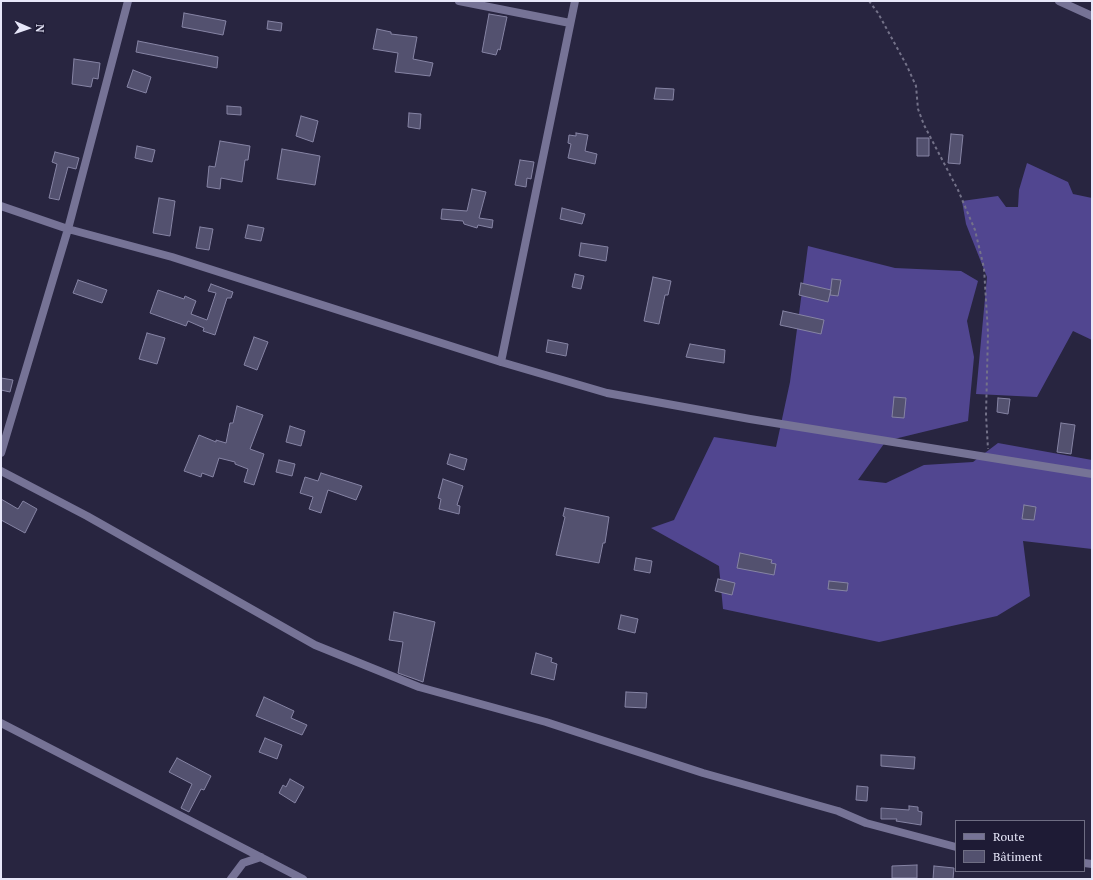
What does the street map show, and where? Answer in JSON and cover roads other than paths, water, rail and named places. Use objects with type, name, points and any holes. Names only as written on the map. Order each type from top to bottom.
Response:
[{"type":"street","points":[[1,453],[68,228],[128,1]]},
{"type":"street","points":[[459,1],[570,23]]},
{"type":"street","points":[[501,362],[575,1]]},
{"type":"street","points":[[1060,1],[1092,16]]},
{"type":"street","points":[[1,206],[68,228],[172,257],[501,362],[607,393],[750,419],[989,456],[1092,474]]},
{"type":"street","points":[[1,471],[87,516],[315,645],[419,687],[546,722],[703,772],[838,811],[866,823],[955,846]]},
{"type":"street","points":[[1,723],[303,879]]},
{"type":"street","points":[[231,879],[243,863],[261,857]]}]
